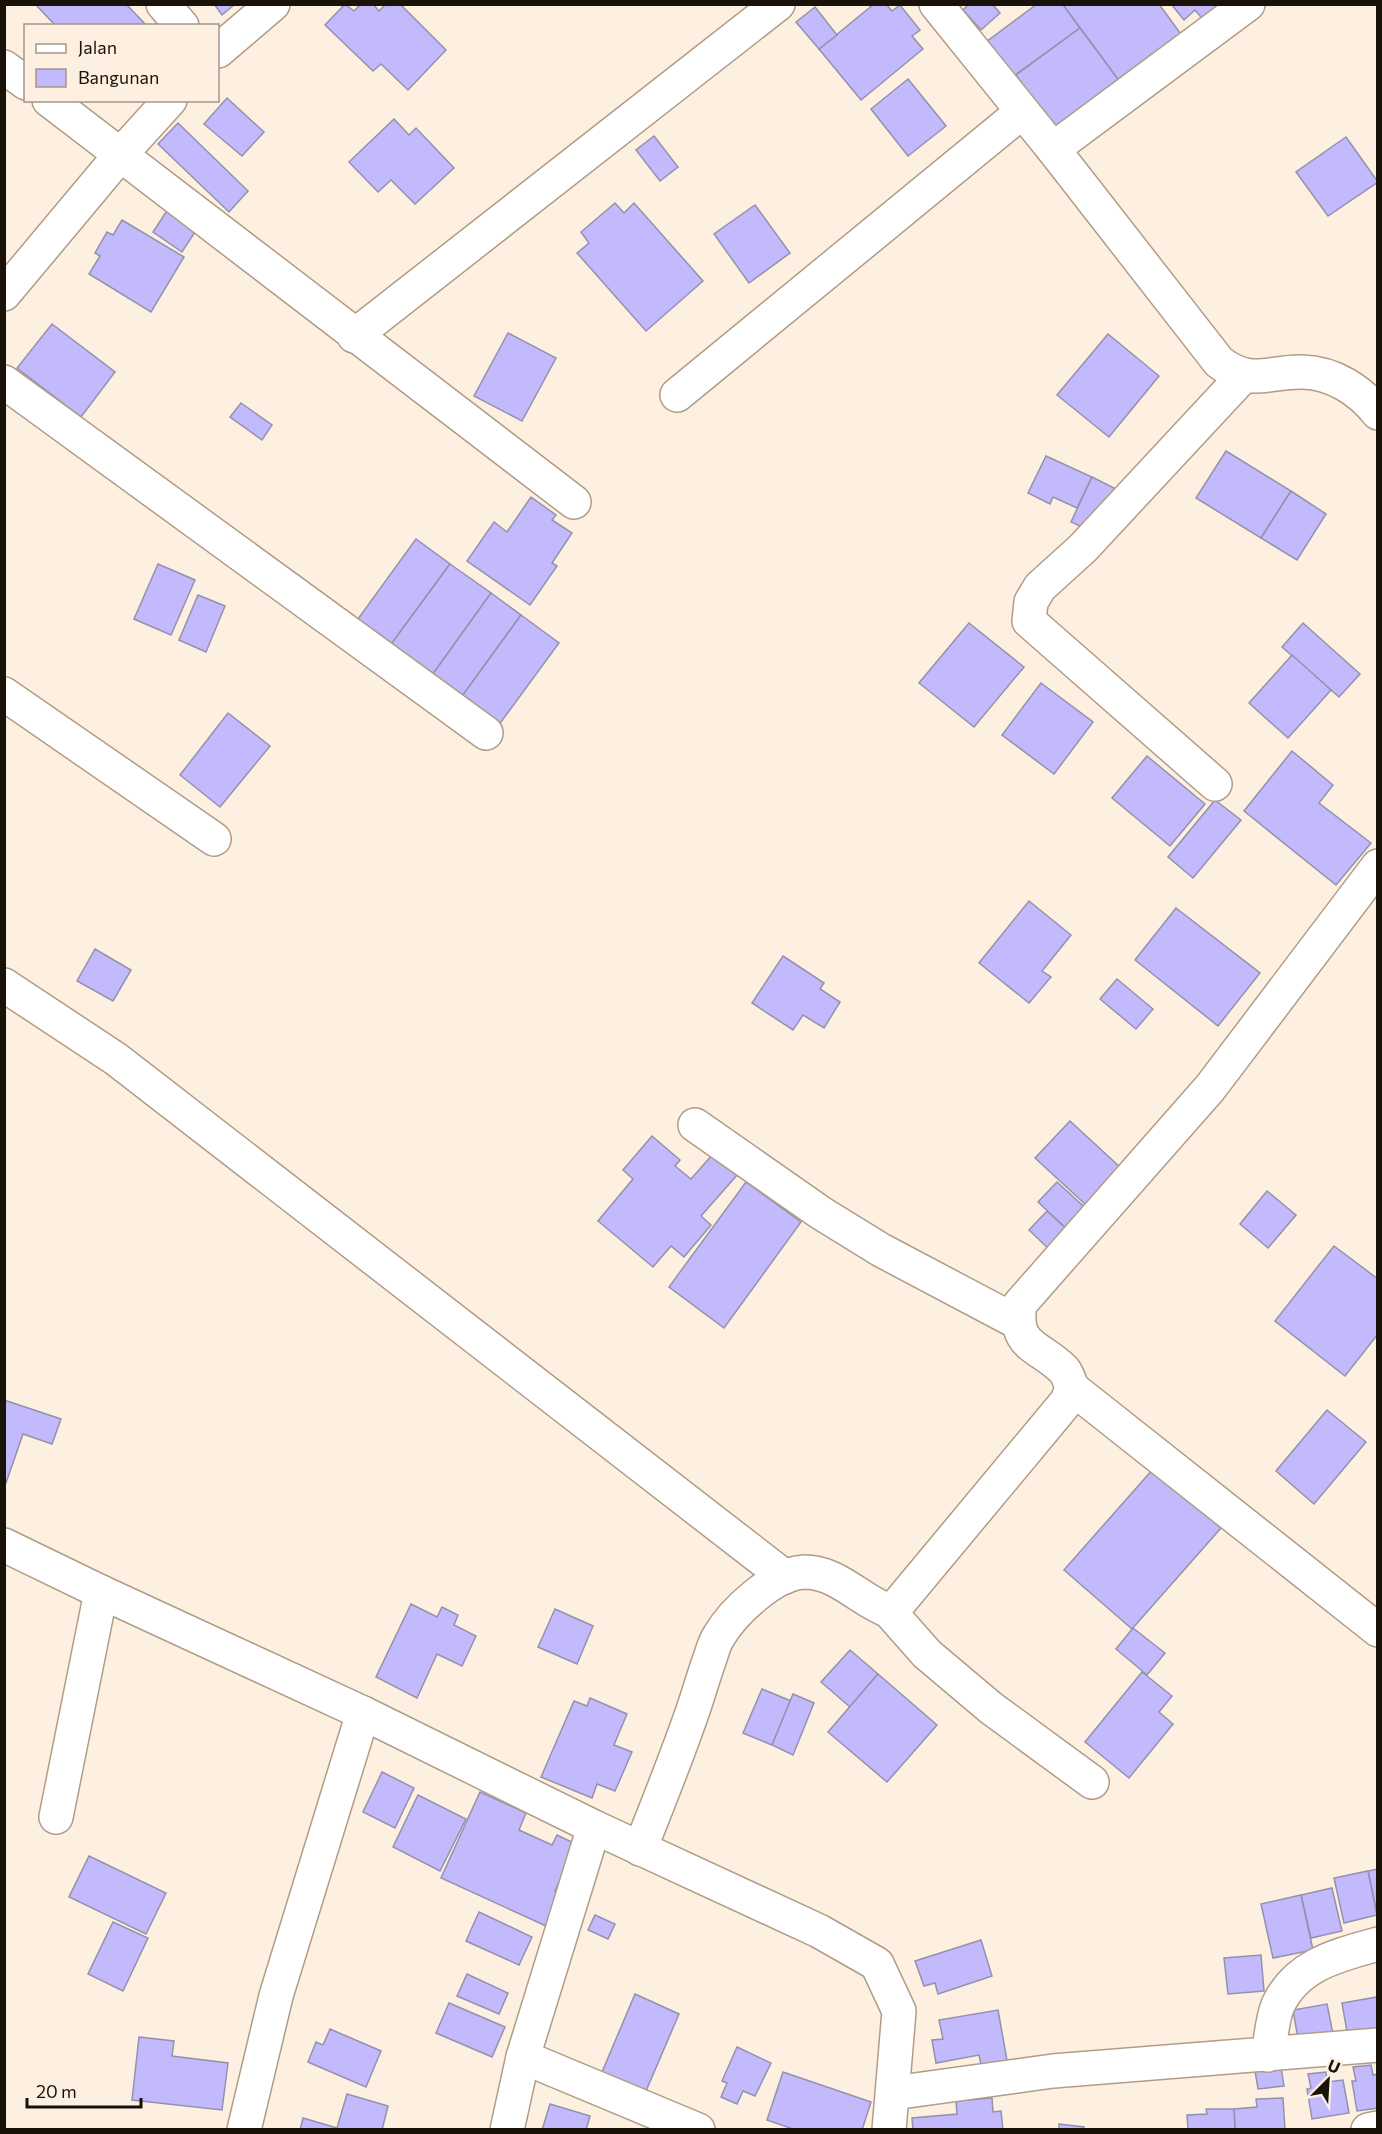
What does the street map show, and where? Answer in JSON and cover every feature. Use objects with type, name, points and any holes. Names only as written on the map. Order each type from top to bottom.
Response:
[{"type":"street","points":[[163,4],[180,24]]},
{"type":"street","points":[[219,50],[273,4]]},
{"type":"street","points":[[354,336],[778,4]]},
{"type":"street","points":[[936,4],[1053,149],[1219,362],[1230,370],[1244,375],[1266,377],[1303,372],[1338,380],[1365,397],[1377,413]]},
{"type":"street","points":[[1053,149],[1248,4]]},
{"type":"street","points":[[4,67],[24,82]]},
{"type":"street","points":[[52,102],[354,336],[574,502]]},
{"type":"street","points":[[4,294],[121,154],[168,102]]},
{"type":"street","points":[[677,395],[1022,112]]},
{"type":"street","points":[[1215,784],[1029,621],[1031,602],[1040,587],[1083,548],[1244,375]]},
{"type":"street","points":[[4,382],[486,733]]},
{"type":"street","points":[[4,694],[214,839]]},
{"type":"street","points":[[1377,866],[1210,1088],[1020,1304],[1017,1322],[1023,1339],[1066,1372],[1072,1388],[1377,1630]]},
{"type":"street","points":[[4,985],[116,1059],[785,1577]]},
{"type":"street","points":[[695,1125],[821,1213],[881,1251],[1017,1322]]},
{"type":"street","points":[[889,1611],[900,1603],[1067,1401],[1072,1388]]},
{"type":"street","points":[[4,1545],[101,1593],[363,1713],[640,1849],[819,1931],[877,1964],[899,2012],[889,2130]]},
{"type":"street","points":[[640,1849],[675,1762],[718,1637],[734,1614],[755,1595],[785,1577],[801,1572],[817,1573],[838,1580],[877,1606],[889,1611],[927,1654],[991,1708],[1092,1782]]},
{"type":"street","points":[[57,1817],[101,1593]]},
{"type":"street","points":[[244,2130],[276,1996],[363,1713]]},
{"type":"street","points":[[507,2130],[523,2057],[594,1827]]},
{"type":"street","points":[[1268,2055],[1278,2005],[1294,1981],[1325,1960],[1377,1944]]},
{"type":"street","points":[[893,2093],[1053,2071],[1377,2045]]},
{"type":"street","points":[[523,2057],[699,2130]]},
{"type":"street","points":[[1368,2130],[1377,2128]]},
{"type":"building","points":[[35,4],[126,4],[145,24],[54,24]]},
{"type":"building","points":[[214,4],[235,4],[222,15]]},
{"type":"building","points":[[345,4],[354,11],[361,4],[373,4],[379,11],[386,4],[400,4],[446,50],[408,90],[381,64],[373,71],[325,25]]},
{"type":"building","points":[[874,4],[886,4],[892,11],[900,5],[920,30],[912,36],[923,49],[861,100],[819,49]]},
{"type":"building","points":[[969,4],[992,4],[1000,13],[981,30],[963,10]]},
{"type":"building","points":[[1037,4],[1063,4],[1080,28],[1004,83],[978,48]]},
{"type":"building","points":[[1066,4],[1159,4],[1183,37],[1120,82],[1064,6]]},
{"type":"building","points":[[1171,4],[1240,4],[1211,29],[1195,10],[1184,20]]},
{"type":"building","points":[[815,7],[837,35],[819,49],[796,22]]},
{"type":"building","points":[[1080,28],[1120,82],[1056,129],[1017,94],[1025,88],[1016,75]]},
{"type":"building","points":[[908,79],[946,126],[908,156],[871,109]]},
{"type":"building","points":[[227,98],[264,132],[242,156],[204,124]]},
{"type":"building","points":[[394,119],[409,135],[416,128],[454,168],[415,204],[391,180],[378,192],[349,162]]},
{"type":"building","points":[[178,123],[248,191],[229,212],[158,144]]},
{"type":"building","points":[[654,136],[678,167],[660,181],[636,150]]},
{"type":"building","points":[[1346,137],[1378,182],[1328,216],[1296,172]]},
{"type":"building","points":[[615,203],[624,213],[634,203],[703,281],[646,331],[577,253],[589,243],[581,232]]},
{"type":"building","points":[[755,205],[790,253],[749,283],[714,234]]},
{"type":"building","points":[[168,209],[197,229],[182,252],[153,232]]},
{"type":"building","points":[[122,220],[184,257],[151,312],[89,274],[100,256],[95,253],[107,232],[113,235]]},
{"type":"building","points":[[52,324],[115,372],[81,417],[17,368]]},
{"type":"building","points":[[508,333],[556,358],[522,421],[474,396]]},
{"type":"building","points":[[1108,334],[1159,376],[1109,437],[1057,395]]},
{"type":"building","points":[[241,403],[272,425],[262,440],[230,417]]},
{"type":"building","points":[[1226,451],[1291,491],[1261,538],[1196,498]]},
{"type":"building","points":[[1046,456],[1092,477],[1077,508],[1053,497],[1050,504],[1028,493]]},
{"type":"building","points":[[1092,477],[1116,489],[1095,533],[1071,522]]},
{"type":"building","points":[[1291,491],[1326,514],[1297,560],[1261,538]]},
{"type":"building","points":[[531,497],[556,515],[552,520],[572,533],[552,563],[557,566],[530,605],[467,561],[494,522],[507,532]]},
{"type":"building","points":[[416,539],[450,564],[389,647],[355,623]]},
{"type":"building","points":[[158,564],[195,580],[171,635],[134,619]]},
{"type":"building","points":[[450,564],[491,593],[430,678],[389,647]]},
{"type":"building","points":[[491,593],[521,615],[460,699],[430,678]]},
{"type":"building","points":[[198,595],[225,606],[206,652],[179,640]]},
{"type":"building","points":[[521,615],[559,643],[498,726],[460,699]]},
{"type":"building","points":[[969,623],[1024,667],[974,727],[919,683]]},
{"type":"building","points":[[1303,623],[1360,674],[1339,697],[1282,647]]},
{"type":"building","points":[[1292,655],[1331,690],[1288,738],[1249,703]]},
{"type":"building","points":[[1041,683],[1093,722],[1054,774],[1002,735]]},
{"type":"building","points":[[228,713],[270,746],[220,807],[180,775]]},
{"type":"building","points":[[1292,751],[1333,785],[1319,803],[1371,843],[1336,885],[1244,811]]},
{"type":"building","points":[[1147,756],[1205,804],[1170,846],[1112,798]]},
{"type":"building","points":[[1215,800],[1241,820],[1193,878],[1168,857]]},
{"type":"building","points":[[1029,901],[1071,935],[1042,971],[1051,977],[1029,1003],[979,963]]},
{"type":"building","points":[[1176,908],[1260,973],[1218,1026],[1135,960]]},
{"type":"building","points":[[95,949],[131,970],[113,1001],[77,981]]},
{"type":"building","points":[[783,956],[824,983],[820,989],[840,1002],[824,1028],[803,1015],[793,1030],[752,1003]]},
{"type":"building","points":[[1117,979],[1153,1009],[1136,1029],[1100,999]]},
{"type":"building","points":[[1070,1121],[1121,1168],[1086,1205],[1035,1158]]},
{"type":"building","points":[[652,1136],[680,1160],[675,1166],[691,1179],[713,1154],[738,1174],[701,1216],[711,1225],[684,1257],[671,1246],[653,1267],[598,1221],[633,1179],[623,1170]]},
{"type":"building","points":[[746,1182],[801,1222],[724,1328],[669,1287]]},
{"type":"building","points":[[1057,1182],[1092,1214],[1072,1234],[1038,1202]]},
{"type":"building","points":[[1267,1191],[1296,1215],[1268,1248],[1240,1224]]},
{"type":"building","points":[[1047,1211],[1072,1234],[1054,1254],[1029,1230]]},
{"type":"building","points":[[1334,1246],[1378,1279],[1378,1334],[1345,1376],[1275,1321]]},
{"type":"building","points":[[4,1400],[61,1419],[52,1444],[23,1434],[6,1483],[4,1482]]},
{"type":"building","points":[[1327,1410],[1366,1442],[1314,1504],[1276,1471]]},
{"type":"building","points":[[1153,1469],[1221,1528],[1132,1629],[1064,1570]]},
{"type":"building","points":[[411,1604],[437,1617],[442,1607],[458,1615],[454,1625],[476,1636],[462,1666],[437,1654],[417,1698],[376,1677]]},
{"type":"building","points":[[555,1609],[593,1626],[577,1664],[538,1647]]},
{"type":"building","points":[[1133,1628],[1165,1653],[1147,1675],[1116,1649]]},
{"type":"building","points":[[850,1650],[878,1674],[850,1707],[821,1682]]},
{"type":"building","points":[[1142,1672],[1172,1696],[1159,1712],[1173,1724],[1129,1778],[1085,1742]]},
{"type":"building","points":[[878,1674],[937,1725],[887,1782],[828,1732]]},
{"type":"building","points":[[762,1689],[791,1701],[772,1745],[743,1733]]},
{"type":"building","points":[[793,1694],[814,1703],[793,1755],[772,1745]]},
{"type":"building","points":[[590,1698],[627,1714],[614,1745],[632,1752],[615,1791],[597,1784],[592,1798],[541,1777],[574,1701],[587,1706]]},
{"type":"building","points":[[382,1772],[414,1788],[395,1828],[363,1812]]},
{"type":"building","points":[[480,1792],[526,1813],[519,1830],[552,1845],[557,1835],[576,1844],[555,1891],[560,1893],[546,1926],[441,1878]]},
{"type":"building","points":[[418,1795],[466,1819],[440,1871],[393,1847]]},
{"type":"building","points":[[89,1856],[166,1893],[146,1934],[69,1897]]},
{"type":"building","points":[[1378,1869],[1378,1915],[1377,1915],[1368,1871]]},
{"type":"building","points":[[1368,1871],[1377,1915],[1344,1923],[1334,1878]]},
{"type":"building","points":[[1332,1888],[1342,1931],[1311,1938],[1301,1895]]},
{"type":"building","points":[[1301,1895],[1313,1950],[1273,1958],[1261,1904]]},
{"type":"building","points":[[479,1912],[532,1937],[519,1965],[466,1941]]},
{"type":"building","points":[[595,1915],[615,1924],[608,1939],[588,1930]]},
{"type":"building","points":[[113,1922],[148,1938],[123,1991],[88,1974]]},
{"type":"building","points":[[981,1940],[992,1976],[938,1994],[935,1983],[924,1986],[915,1961]]},
{"type":"building","points":[[1261,1955],[1264,1991],[1228,1994],[1224,1958]]},
{"type":"building","points":[[467,1974],[508,1993],[499,2014],[457,1996]]},
{"type":"building","points":[[635,1994],[679,2014],[646,2091],[602,2072]]},
{"type":"building","points":[[1377,1997],[1378,2038],[1349,2043],[1342,2003]]},
{"type":"building","points":[[449,2003],[505,2027],[492,2057],[436,2033]]},
{"type":"building","points":[[1327,2004],[1335,2044],[1300,2050],[1293,2010]]},
{"type":"building","points":[[998,2010],[1008,2066],[982,2070],[979,2055],[936,2063],[932,2040],[943,2039],[939,2020]]},
{"type":"building","points":[[330,2029],[381,2051],[366,2087],[308,2062],[316,2042],[323,2045]]},
{"type":"building","points":[[139,2037],[174,2041],[172,2056],[228,2063],[222,2110],[132,2100]]},
{"type":"building","points":[[737,2047],[771,2063],[755,2096],[743,2091],[737,2104],[721,2097],[727,2083],[722,2081]]},
{"type":"building","points":[[1371,2065],[1373,2075],[1378,2074],[1378,2108],[1357,2111],[1352,2081],[1356,2081],[1353,2067]]},
{"type":"building","points":[[1281,2067],[1284,2086],[1258,2089],[1255,2071]]},
{"type":"building","points":[[783,2072],[871,2102],[862,2130],[796,2130],[767,2120]]},
{"type":"building","points":[[1326,2072],[1327,2082],[1343,2080],[1349,2113],[1312,2119],[1307,2089],[1311,2088],[1308,2074]]},
{"type":"building","points":[[347,2094],[388,2106],[382,2130],[300,2130],[303,2118],[337,2128]]},
{"type":"building","points":[[992,2098],[993,2112],[1001,2111],[1003,2130],[913,2130],[912,2118],[957,2114],[956,2101]]},
{"type":"building","points":[[1283,2098],[1285,2130],[1235,2130],[1234,2109],[1257,2107],[1256,2099]]},
{"type":"building","points":[[550,2104],[590,2116],[586,2130],[542,2130]]},
{"type":"building","points":[[1206,2109],[1234,2109],[1235,2130],[1188,2130],[1187,2115],[1207,2114]]},
{"type":"building","points":[[1059,2124],[1084,2127],[1083,2130],[1059,2130]]}]
